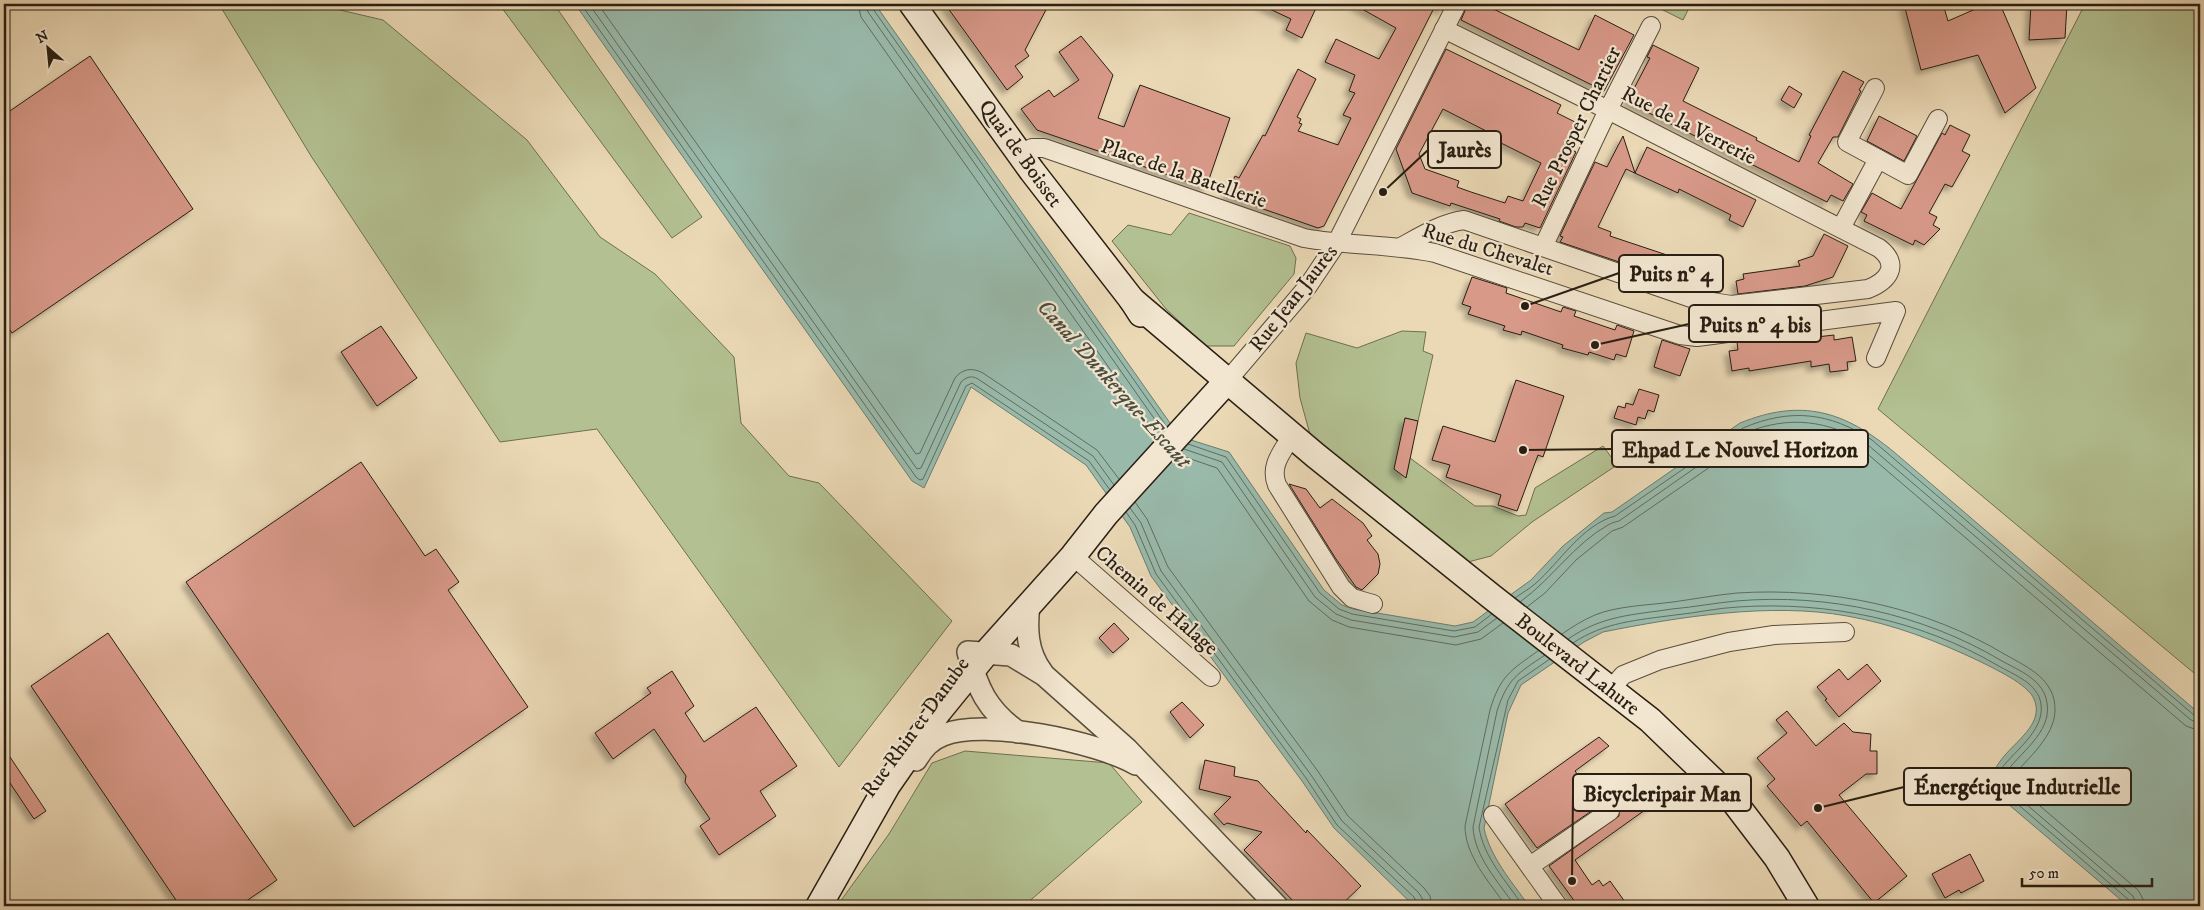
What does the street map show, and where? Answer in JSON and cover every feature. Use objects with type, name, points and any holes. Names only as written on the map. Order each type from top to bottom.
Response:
[{"type":"main road","name":"Quai de Boisset","points":[[912,4],[1019,154],[1132,300],[1144,319],[1156,332],[1223,385]]},
{"type":"main road","name":"Rue Jean Jaurès","points":[[1101,520],[1223,385]]},
{"type":"main road","name":"Boulevard Lahure","points":[[1223,385],[1273,432],[1291,438],[1315,455],[1492,597],[1650,720],[1732,799],[1777,858],[1806,906]]},
{"type":"main road","name":"Rue Rhin et Danube","points":[[804,906],[858,806],[927,702],[976,658],[1029,605],[1073,556],[1101,520]]},
{"type":"main road","name":"Rue Rhin et Danube","points":[[819,906],[865,824],[910,750],[976,658],[1046,570],[1101,520]]},
{"type":"street","name":"Rue Jean Jaurès","points":[[1223,385],[1308,286],[1336,244],[1457,4]]},
{"type":"street","name":"Rue Prosper Chartier","points":[[1543,247],[1608,110],[1651,26]]},
{"type":"street","name":"Rue de la Verrerie","points":[[1444,29],[1841,228],[1885,253],[1890,268],[1885,279],[1875,286],[1860,290],[1731,305],[1714,303],[1543,247]]},
{"type":"street","points":[[1875,88],[1847,142],[1908,175],[1938,119]]},
{"type":"street","name":"Place de la Batellerie","points":[[1019,154],[1032,148],[1044,148],[1293,234],[1336,244]]},
{"type":"street","points":[[1841,228],[1878,159]]},
{"type":"street","points":[[1401,247],[1438,228],[1464,220],[1543,247]]},
{"type":"street","name":"Rue du Chevalet","points":[[1336,244],[1401,247],[1462,261],[1670,332],[1689,336],[1896,311],[1876,358]]},
{"type":"street","points":[[1291,438],[1274,465],[1274,478],[1277,485],[1341,588],[1352,598],[1373,604]]},
{"type":"street","name":"Chemin de Halage","points":[[1073,556],[1211,677]]},
{"type":"street","points":[[1029,605],[1028,638],[1033,655],[1044,675]]},
{"type":"street","points":[[1611,690],[1623,674],[1660,660],[1730,642],[1774,635],[1845,632]]},
{"type":"street","points":[[1018,732],[1002,720],[989,706],[980,690],[976,658],[1011,655],[1044,675],[1120,741],[1150,775],[1277,906]]},
{"type":"street","points":[[865,824],[893,794],[922,750],[934,740],[952,732],[975,729],[1018,732],[1096,747],[1125,758],[1150,775]]},
{"type":"street","points":[[1530,866],[1610,811],[1602,798]]},
{"type":"street","points":[[1493,815],[1558,906]]},
{"type":"green space","points":[[219,4],[336,4],[340,10],[383,20],[527,140],[600,237],[655,274],[734,357],[741,423],[789,476],[819,483],[952,621],[839,767],[597,429],[500,442],[311,156]]},
{"type":"green space","points":[[499,4],[554,4],[702,217],[672,238]]},
{"type":"green space","points":[[1651,4],[1691,4],[1683,20]]},
{"type":"green space","points":[[2085,4],[2200,4],[2200,678],[1878,409]]},
{"type":"green space","points":[[1189,213],[1290,246],[1296,258],[1294,274],[1234,346],[1206,346],[1166,309],[1112,241],[1128,225],[1171,235]]},
{"type":"green space","points":[[1402,331],[1426,332],[1423,351],[1433,355],[1418,421],[1405,418],[1406,478],[1410,458],[1475,506],[1493,506],[1518,516],[1526,515],[1535,488],[1603,446],[1617,465],[1532,522],[1491,556],[1468,562],[1311,438],[1300,398],[1296,363],[1306,333],[1357,348]]},
{"type":"green space","points":[[965,751],[1109,763],[1142,802],[1024,906],[837,906],[889,834],[932,763]]},
{"type":"water","name":"Canal Dunkerque-Escaut","points":[[575,4],[875,4],[1170,423],[1191,440],[1229,452],[1324,590],[1342,605],[1353,609],[1455,626],[1473,622],[1531,580],[1563,546],[1604,513],[1612,512],[1740,423],[1762,415],[1803,410],[1840,418],[1858,427],[1894,452],[2200,714],[2200,906],[2128,906],[2001,798],[1994,784],[1995,771],[2001,759],[2031,725],[2036,713],[2034,699],[2018,682],[1963,654],[1898,628],[1847,616],[1787,610],[1725,613],[1662,621],[1603,632],[1584,642],[1521,685],[1508,713],[1484,828],[1496,859],[1529,906],[1414,906],[1334,828],[1302,781],[1151,576],[1130,527],[1086,465],[971,387],[924,488],[912,481]]},
{"type":"building","points":[[945,4],[1049,4],[1025,50],[1029,56],[1015,66],[1023,77],[1007,90]]},
{"type":"building","points":[[1259,4],[1306,4],[1316,8],[1302,38],[1286,30],[1291,19]]},
{"type":"building","points":[[1353,4],[1445,4],[1442,10],[1435,6],[1324,226],[1318,228],[1226,196],[1235,176],[1239,178],[1263,135],[1265,136],[1298,69],[1316,79],[1297,117],[1301,119],[1299,123],[1302,124],[1298,131],[1338,145],[1351,118],[1343,115],[1355,93],[1349,91],[1355,75],[1325,62],[1336,39],[1379,59],[1396,28]]},
{"type":"building","points":[[1468,4],[1483,4],[1579,50],[1595,15],[1634,35],[1604,91],[1461,20]]},
{"type":"building","points":[[1904,4],[1943,4],[1948,21],[1987,4],[2000,4],[2036,88],[2005,113],[1978,55],[1921,70]]},
{"type":"building","points":[[2031,4],[2067,4],[2065,38],[2029,40]]},
{"type":"building","points":[[1081,36],[1113,75],[1098,118],[1124,127],[1140,85],[1230,118],[1206,188],[1037,130],[1021,109],[1049,90],[1054,97],[1079,80],[1059,52]]},
{"type":"building","points":[[1653,45],[1699,68],[1683,101],[1757,138],[1756,140],[1799,162],[1811,136],[1809,135],[1843,71],[1864,82],[1838,137],[1833,137],[1818,163],[1853,184],[1843,201],[1831,195],[1827,202],[1627,102],[1650,58],[1647,57]]},
{"type":"building","points":[[1446,49],[1561,105],[1557,113],[1575,122],[1577,128],[1568,148],[1576,152],[1540,228],[1525,223],[1523,227],[1516,227],[1499,221],[1500,219],[1451,203],[1450,206],[1412,193],[1396,149]],"holes":[[[1443,109],[1496,136],[1495,140],[1541,163],[1523,201],[1508,196],[1505,203],[1457,187],[1459,181],[1425,169],[1419,154]]]},
{"type":"building","points":[[90,56],[193,209],[12,333],[4,321],[4,115]]},
{"type":"building","points":[[1789,86],[1802,94],[1794,108],[1781,100]]},
{"type":"building","points":[[1879,116],[1917,136],[1904,161],[1867,141]]},
{"type":"building","points":[[1950,125],[1970,135],[1962,151],[1970,155],[1952,187],[1945,184],[1929,213],[1937,217],[1933,225],[1940,229],[1924,245],[1915,240],[1913,245],[1864,221],[1867,215],[1861,212],[1872,193],[1901,209],[1942,133],[1945,135]]},
{"type":"building","points":[[1623,136],[1635,173],[1647,147],[1756,200],[1743,227],[1729,220],[1731,215],[1679,189],[1678,193],[1626,169],[1598,227],[1611,232],[1610,236],[1703,267],[1696,288],[1560,242],[1563,237],[1560,236],[1595,162],[1607,167]]},
{"type":"building","points":[[1824,234],[1848,246],[1833,277],[1805,286],[1738,294],[1736,281],[1744,279],[1743,274],[1800,266],[1798,261],[1813,256]]},
{"type":"building","points":[[1472,277],[1507,288],[1506,293],[1561,312],[1563,307],[1576,311],[1574,316],[1615,330],[1617,325],[1634,331],[1626,357],[1616,354],[1614,360],[1589,352],[1588,355],[1562,348],[1563,345],[1522,331],[1521,335],[1503,330],[1505,326],[1468,314],[1471,307],[1462,304]]},
{"type":"building","points":[[381,326],[417,378],[377,406],[341,352]]},
{"type":"building","points":[[1804,334],[1804,338],[1834,335],[1834,340],[1852,337],[1856,361],[1847,362],[1848,370],[1830,372],[1829,364],[1811,367],[1811,361],[1749,371],[1749,368],[1732,371],[1729,351],[1738,350],[1737,342]]},
{"type":"building","points":[[1662,340],[1690,349],[1680,376],[1654,367]]},
{"type":"building","points":[[1516,380],[1564,396],[1543,457],[1538,455],[1517,511],[1498,505],[1501,495],[1446,477],[1450,465],[1432,460],[1443,426],[1495,442]]},
{"type":"building","points":[[1639,389],[1659,395],[1654,412],[1648,410],[1645,419],[1638,417],[1636,425],[1614,418],[1618,406],[1625,408],[1626,403],[1633,405]]},
{"type":"building","points":[[1405,418],[1418,421],[1406,478],[1394,469]]},
{"type":"building","points":[[361,462],[425,556],[436,549],[459,582],[448,590],[528,707],[354,827],[186,582]]},
{"type":"building","points":[[1289,484],[1306,489],[1320,508],[1332,499],[1363,523],[1372,536],[1367,540],[1378,554],[1380,564],[1378,574],[1362,590],[1356,587],[1336,559]]},
{"type":"building","points":[[1114,623],[1129,639],[1113,653],[1099,638]]},
{"type":"building","points":[[108,633],[277,880],[239,906],[180,906],[31,686]]},
{"type":"building","points":[[1867,664],[1881,681],[1839,717],[1817,687],[1839,669],[1848,680]]},
{"type":"building","points":[[672,671],[694,706],[685,713],[704,742],[756,707],[797,766],[760,791],[776,816],[719,855],[700,826],[710,819],[685,782],[686,776],[654,729],[613,759],[595,733],[651,693],[647,688]]},
{"type":"building","points":[[1182,702],[1204,725],[1190,738],[1170,712]]},
{"type":"building","points":[[1787,711],[1816,746],[1844,723],[1853,732],[1871,734],[1870,751],[1877,751],[1877,774],[1866,774],[1839,795],[1907,876],[1874,903],[1807,821],[1801,826],[1767,786],[1775,779],[1757,758],[1787,733],[1776,720]]},
{"type":"building","points":[[1599,737],[1609,746],[1575,771],[1592,796],[1596,808],[1537,848],[1505,804]]},
{"type":"building","points":[[4,748],[46,811],[34,819],[4,774]]},
{"type":"building","points":[[1205,760],[1235,767],[1234,776],[1258,781],[1306,833],[1307,830],[1361,886],[1340,906],[1298,906],[1244,850],[1262,832],[1227,823],[1224,825],[1214,814],[1231,797],[1199,789]]},
{"type":"building","points":[[1629,773],[1652,805],[1575,860],[1592,885],[1599,880],[1603,886],[1610,881],[1628,906],[1578,906],[1549,866],[1619,816],[1619,806],[1607,789]]},
{"type":"building","points":[[1970,854],[1984,881],[1961,893],[1959,890],[1945,898],[1932,874]]},
{"type":"place","name":"Jaurès","points":[[1383,192]]},
{"type":"place","name":"Puits n° 4","points":[[1525,306]]},
{"type":"place","name":"Puits n° 4 bis","points":[[1595,345]]},
{"type":"place","name":"Ehpad Le Nouvel Horizon","points":[[1523,450]]},
{"type":"place","name":"Énergétique Indutrielle","points":[[1818,808]]},
{"type":"place","name":"Bicycleripair Man","points":[[1572,881]]}]
